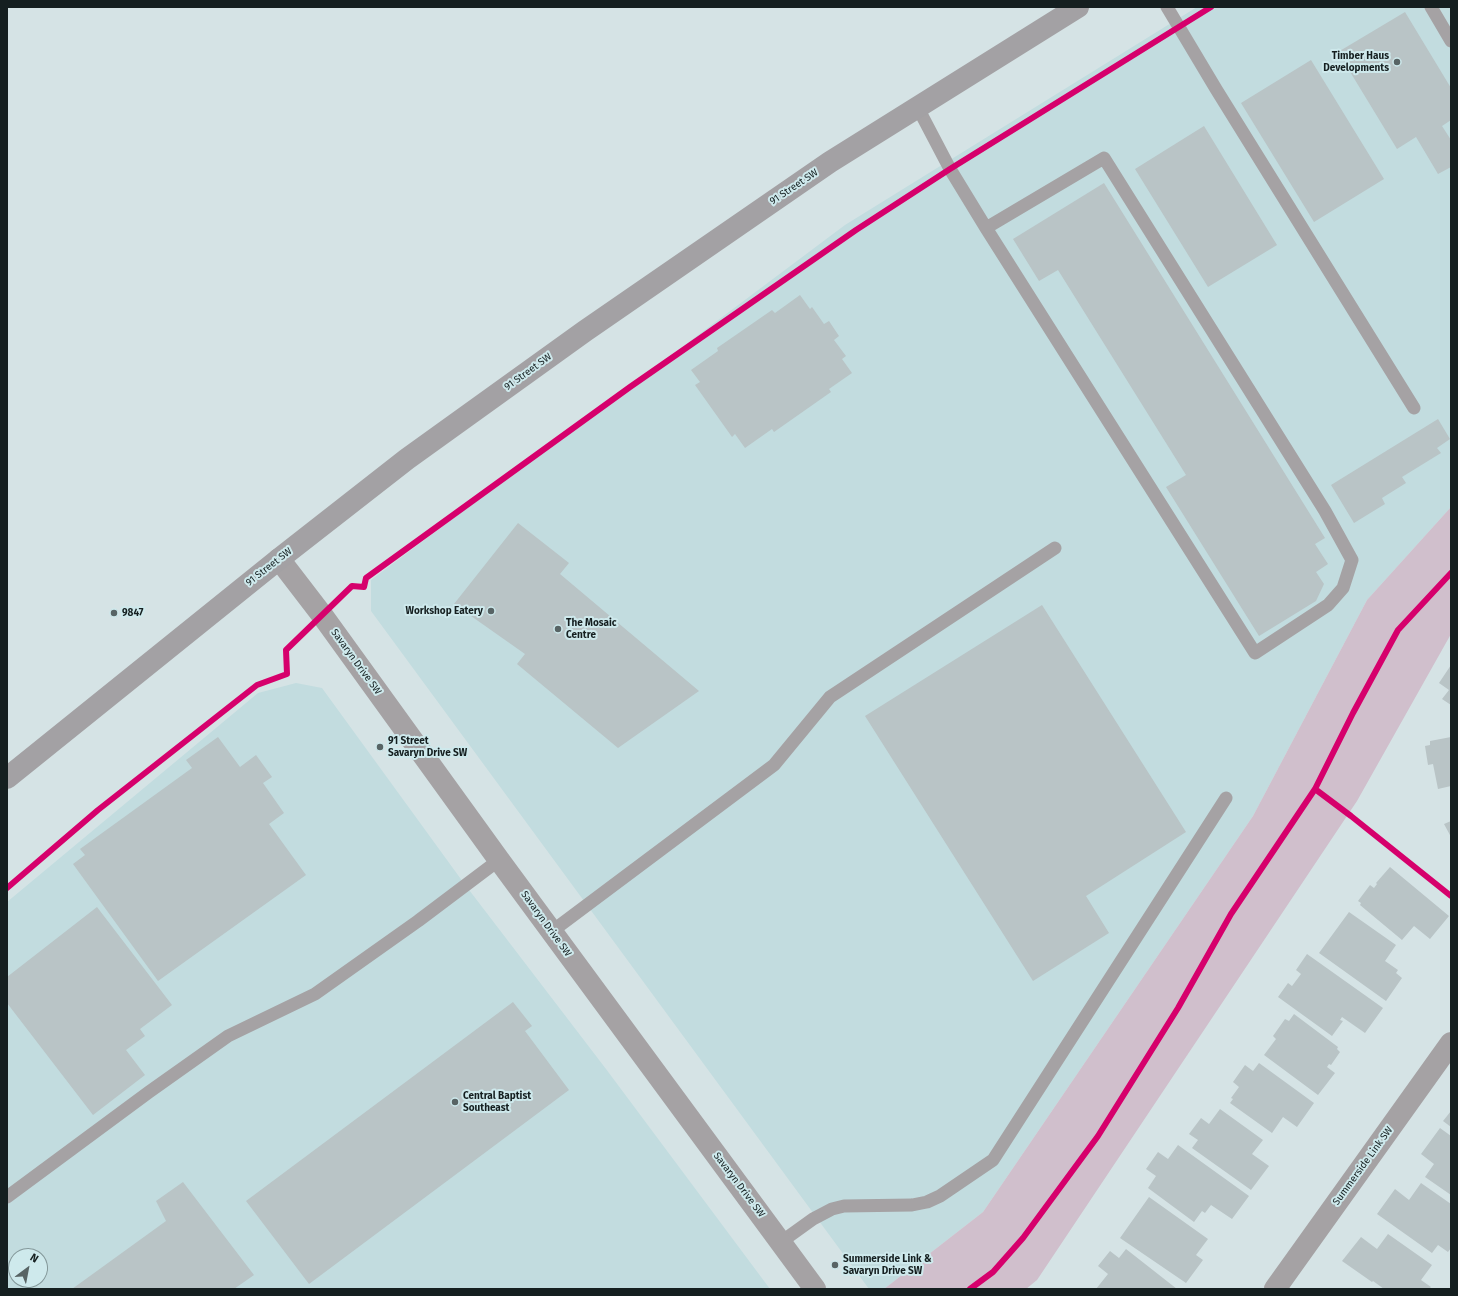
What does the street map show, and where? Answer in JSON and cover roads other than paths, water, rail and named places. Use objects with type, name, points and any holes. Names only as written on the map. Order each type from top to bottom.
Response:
[{"type":"main road","name":"91 Street SW","points":[[7,778],[279,559],[407,460],[585,331],[830,162],[1078,7]]},
{"type":"street","name":"Savaryn Drive SW","points":[[279,559],[326,621],[551,932],[815,1289]]},
{"type":"street","name":"Summerside Link SW","points":[[1275,1289],[1451,1043]]},
{"type":"lane","points":[[1167,7],[1216,89],[1414,408]]},
{"type":"lane","points":[[1431,7],[1451,41]]},
{"type":"lane","points":[[918,108],[950,168],[986,228],[1255,653],[1328,605],[1343,588],[1352,560],[1325,510],[1104,158],[986,228]]},
{"type":"lane","points":[[551,932],[774,764],[830,697],[1055,548]]},
{"type":"lane","points":[[781,1242],[813,1219],[832,1209],[844,1206],[912,1205],[927,1202],[940,1196],[993,1160],[1226,798]]},
{"type":"lane","points":[[7,1197],[148,1092],[228,1036],[315,994],[418,921],[499,860]]},
{"type":"place","name":"Timber Haus Developments","points":[[1397,62]]},
{"type":"place","name":"Workshop Eatery","points":[[491,611]]},
{"type":"place","name":"9847","points":[[114,613]]},
{"type":"place","name":"The Mosaic Centre","points":[[558,629]]},
{"type":"place","name":"91 Street Savaryn Drive SW","points":[[380,747]]},
{"type":"place","name":"Central Baptist Southeast","points":[[455,1102]]},
{"type":"place","name":"Summerside Link & Savaryn Drive SW","points":[[835,1265]]}]
